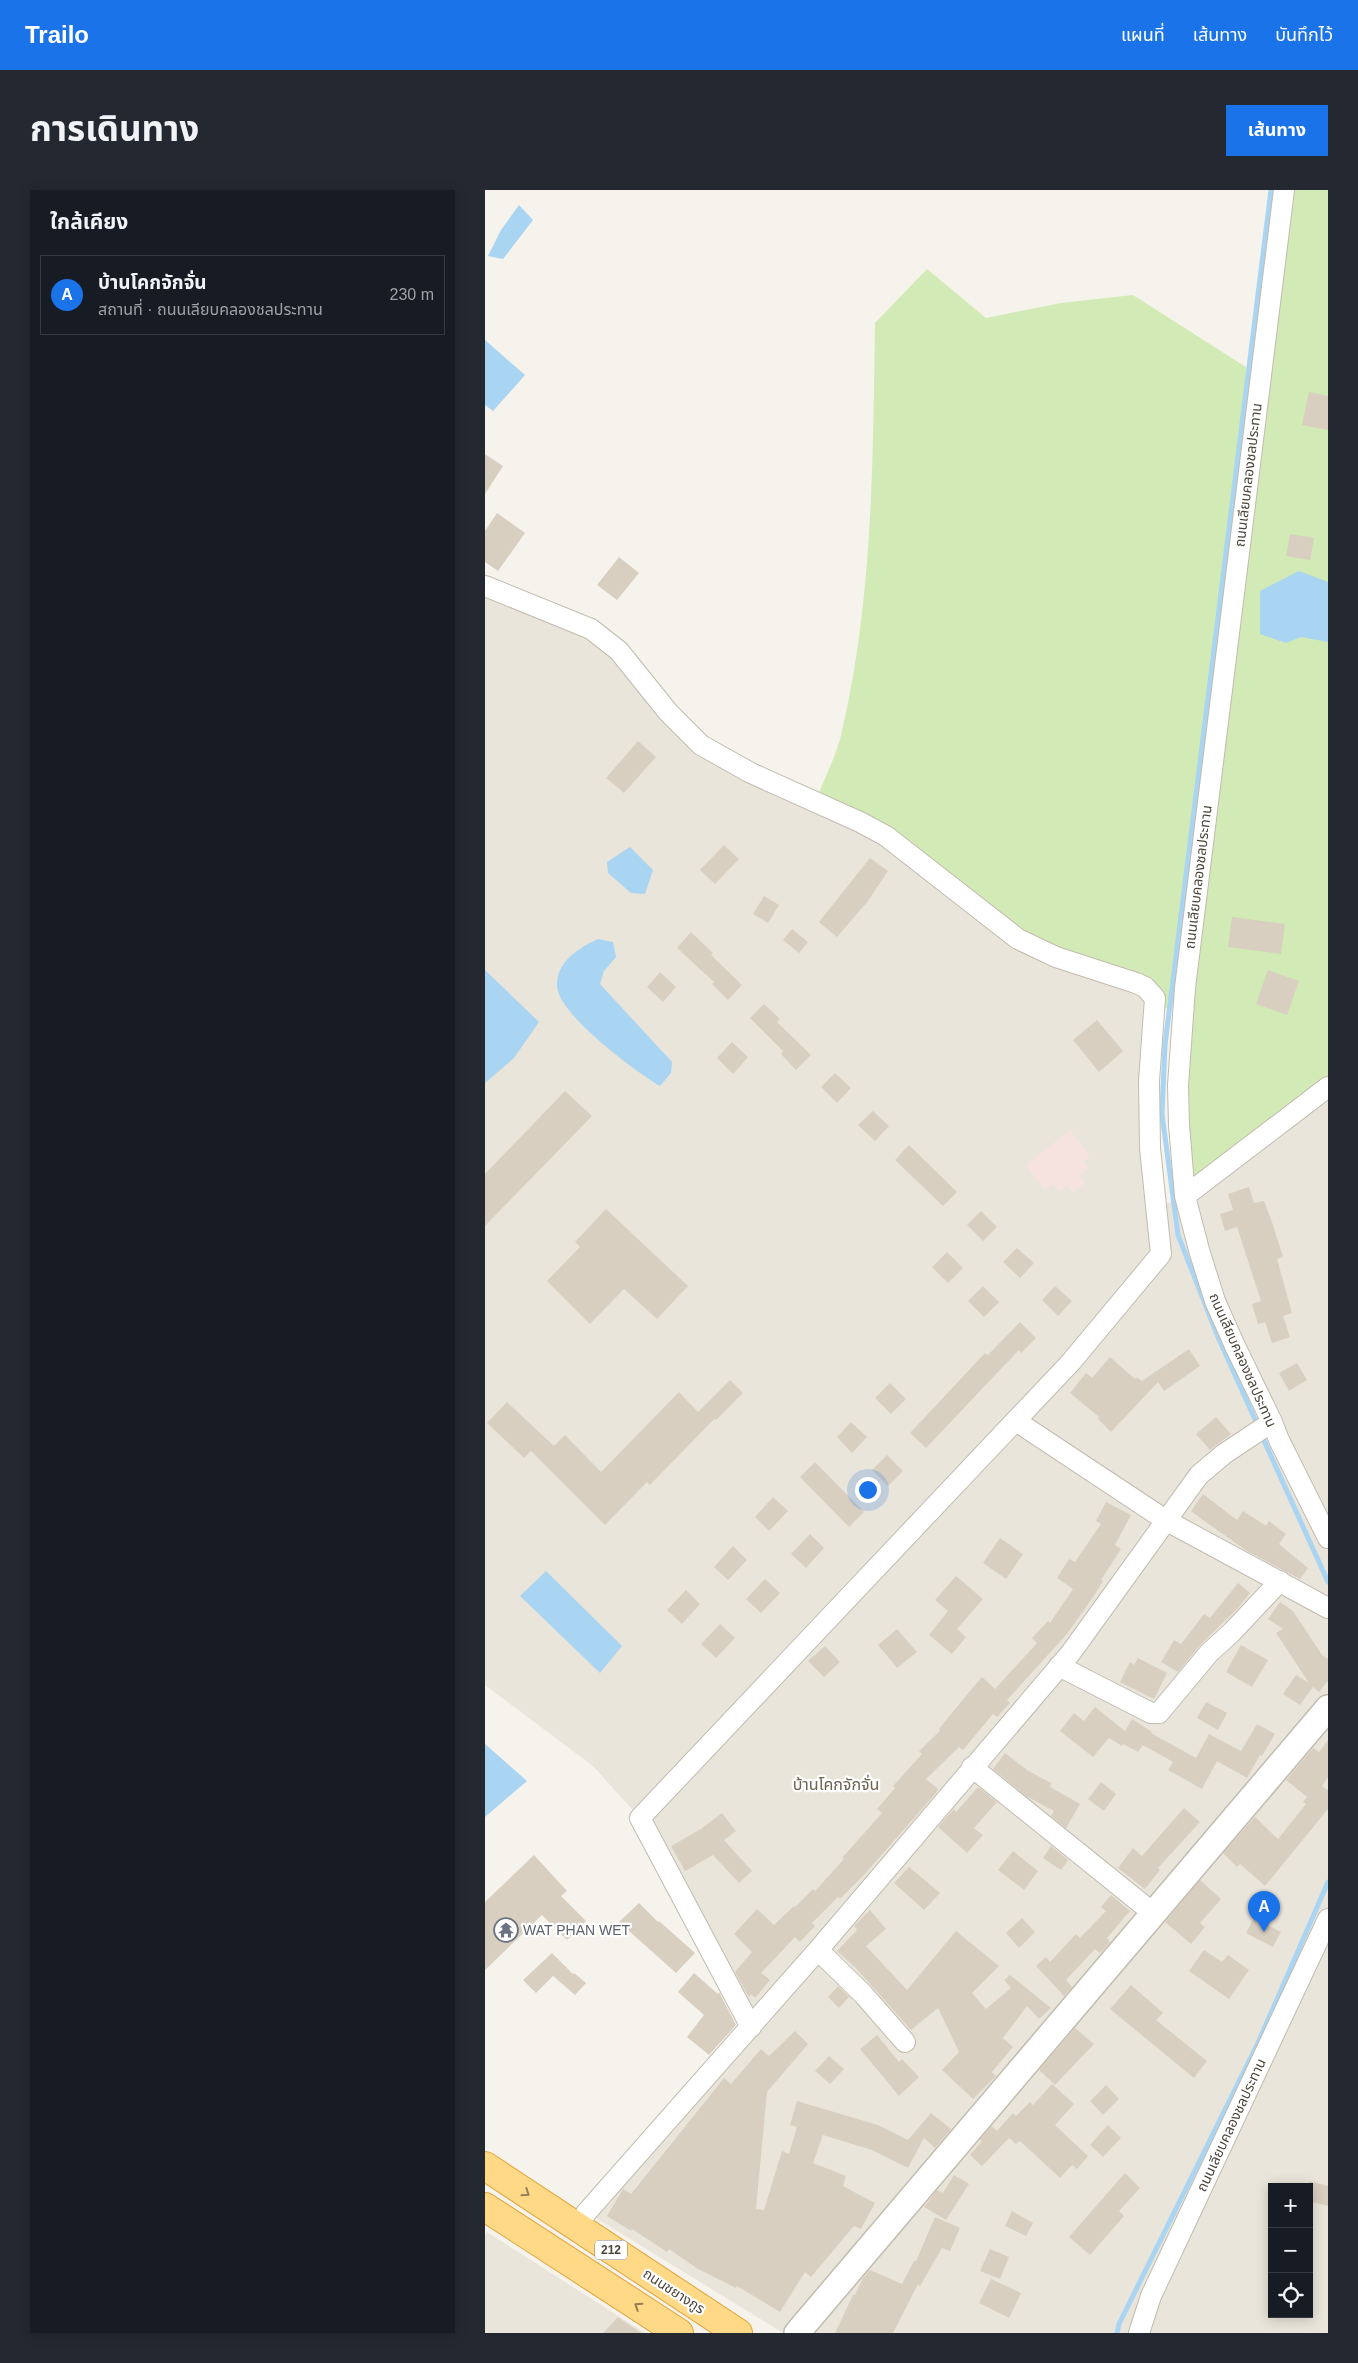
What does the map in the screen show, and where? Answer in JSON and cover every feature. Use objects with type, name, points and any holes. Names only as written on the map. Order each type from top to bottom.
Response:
[{"type":"highway","name":"ถนนชยางกูร","points":[[485,2166],[738,2333]]},
{"type":"highway","name":"212","points":[[487,2211],[679,2333]]},
{"type":"street","name":"ถนนเลียบคลองชลประทาน","points":[[1284,190],[1185,988],[1178,1085],[1179,1125],[1185,1196],[1215,1302],[1269,1423],[1328,1538]]},
{"type":"street","points":[[485,586],[571,620],[609,641],[687,732],[717,755],[886,836],[1018,938],[1035,948],[1136,983],[1151,992],[1155,998],[1156,1007],[1149,1081],[1150,1148],[1161,1254],[1071,1362],[640,1818],[751,2027]]},
{"type":"street","points":[[1185,1196],[1328,1088]]},
{"type":"street","points":[[1016,1421],[1167,1521],[1328,1608]]},
{"type":"street","points":[[578,2228],[586,2214],[818,1950],[1059,1666],[1199,1475],[1269,1423]]},
{"type":"street","points":[[1059,1666],[1151,1713],[1159,1713],[1209,1653],[1232,1632],[1280,1581]]},
{"type":"street","points":[[797,2333],[1328,1708]]},
{"type":"street","points":[[972,1767],[1153,1914]]},
{"type":"street","name":"ถนนเลียบคลองชลประทาน","points":[[1139,2333],[1151,2296],[1328,1919]]},
{"type":"street","points":[[818,1950],[863,1994],[905,2042]]},
{"type":"shaded area","points":[[485,586],[591,629],[687,733],[1145,987],[1157,1208],[1185,1196],[1328,1087],[1328,2333],[783,2333],[596,2218],[751,2027],[640,1818],[593,1766],[485,1685]]},
{"type":"shaded area","points":[[1070,1130],[1090,1157],[1083,1162],[1088,1168],[1079,1175],[1085,1183],[1073,1192],[1067,1185],[1059,1192],[1053,1184],[1045,1190],[1026,1165]]},
{"type":"shaded area","points":[[487,2232],[645,2333],[485,2333],[485,2235]]},
{"type":"green space","points":[[1284,190],[1328,190],[1328,1087],[1185,1196],[1184,989],[1170,1009],[1156,1007],[1155,998],[1056,957],[815,802],[840,740],[860,630],[866,579],[872,477],[875,323],[927,269],[986,318],[1061,303],[1133,295],[1260,376]]},
{"type":"water","points":[[519,205],[533,220],[503,259],[488,256],[501,230]]},
{"type":"water","points":[[485,340],[525,375],[493,411],[485,405]]},
{"type":"water","points":[[1299,571],[1328,582],[1328,642],[1301,637],[1286,643],[1260,634],[1260,591]]},
{"type":"water","points":[[630,847],[653,870],[645,894],[631,893],[608,873],[607,862]]},
{"type":"water","points":[[598,939],[613,942],[616,957],[604,971],[600,984],[672,1062],[671,1073],[660,1086],[599,1041],[569,1011],[560,997],[557,985],[558,977],[565,962],[577,951]]},
{"type":"water","points":[[485,970],[539,1022],[514,1058],[485,1083]]},
{"type":"water","points":[[546,1571],[622,1646],[600,1673],[520,1596]]},
{"type":"water","points":[[485,1744],[527,1781],[485,1817]]},
{"type":"building","points":[[1309,392],[1328,396],[1328,430],[1302,425]]},
{"type":"building","points":[[485,454],[503,466],[485,494]]},
{"type":"building","points":[[497,513],[525,533],[498,571],[485,562],[485,531]]},
{"type":"building","points":[[1290,534],[1314,538],[1310,560],[1286,556]]},
{"type":"building","points":[[619,557],[639,573],[617,600],[597,585]]},
{"type":"building","points":[[638,741],[656,757],[624,793],[606,778]]},
{"type":"building","points":[[724,845],[739,859],[715,884],[700,870]]},
{"type":"building","points":[[870,858],[888,871],[868,901],[837,937],[819,922]]},
{"type":"building","points":[[764,896],[779,905],[768,923],[753,914]]},
{"type":"building","points":[[1232,917],[1285,924],[1281,954],[1228,947]]},
{"type":"building","points":[[792,929],[808,942],[799,953],[783,940]]},
{"type":"building","points":[[691,932],[713,953],[711,955],[742,985],[728,1000],[712,984],[714,982],[677,948]]},
{"type":"building","points":[[1268,970],[1299,981],[1287,1015],[1256,1004]]},
{"type":"building","points":[[660,972],[676,987],[663,1002],[647,987]]},
{"type":"building","points":[[764,1004],[780,1019],[777,1022],[811,1055],[796,1070],[781,1054],[783,1051],[750,1018]]},
{"type":"building","points":[[1097,1020],[1123,1051],[1099,1072],[1073,1040]]},
{"type":"building","points":[[732,1042],[748,1057],[733,1074],[717,1058]]},
{"type":"building","points":[[835,1073],[851,1088],[837,1103],[821,1087]]},
{"type":"building","points":[[565,1091],[592,1116],[485,1226],[485,1174]]},
{"type":"building","points":[[873,1111],[889,1126],[875,1141],[858,1125]]},
{"type":"building","points":[[909,1145],[957,1192],[943,1206],[895,1160]]},
{"type":"building","points":[[1249,1187],[1254,1203],[1264,1201],[1272,1222],[1283,1257],[1277,1259],[1292,1313],[1283,1316],[1290,1337],[1272,1343],[1265,1322],[1258,1324],[1252,1304],[1261,1301],[1237,1227],[1225,1231],[1220,1214],[1233,1210],[1228,1194]]},
{"type":"building","points":[[606,1209],[688,1286],[657,1319],[624,1289],[590,1324],[547,1281],[580,1247],[575,1242]]},
{"type":"building","points":[[981,1211],[997,1227],[983,1241],[967,1225]]},
{"type":"building","points":[[1017,1248],[1034,1263],[1020,1278],[1003,1262]]},
{"type":"building","points":[[947,1252],[963,1268],[948,1283],[932,1267]]},
{"type":"building","points":[[983,1286],[999,1302],[984,1317],[968,1301]]},
{"type":"building","points":[[1055,1286],[1072,1301],[1058,1316],[1042,1300]]},
{"type":"building","points":[[1020,1322],[1036,1338],[1021,1353],[1019,1350],[926,1448],[910,1433],[985,1353],[988,1355]]},
{"type":"building","points":[[1189,1349],[1200,1366],[1164,1391],[1158,1382],[1111,1432],[1098,1419],[1099,1417],[1070,1393],[1086,1373],[1092,1378],[1110,1357],[1135,1379],[1137,1377],[1142,1381]]},
{"type":"building","points":[[1297,1363],[1307,1380],[1289,1391],[1279,1373]]},
{"type":"building","points":[[730,1380],[743,1393],[716,1420],[714,1419],[650,1485],[647,1482],[605,1525],[531,1451],[524,1458],[487,1423],[507,1402],[554,1446],[565,1435],[601,1472],[679,1392],[698,1412]]},
{"type":"building","points":[[890,1383],[906,1399],[891,1414],[875,1398]]},
{"type":"building","points":[[1216,1417],[1231,1434],[1210,1450],[1196,1434]]},
{"type":"building","points":[[851,1422],[867,1437],[852,1453],[837,1437]]},
{"type":"building","points":[[887,1455],[903,1471],[888,1486],[872,1470]]},
{"type":"building","points":[[815,1462],[864,1512],[849,1527],[800,1477]]},
{"type":"building","points":[[1203,1494],[1237,1520],[1243,1511],[1266,1526],[1269,1521],[1286,1534],[1279,1544],[1308,1568],[1300,1579],[1247,1551],[1191,1511]]},
{"type":"building","points":[[773,1497],[788,1511],[769,1531],[755,1517]]},
{"type":"building","points":[[1106,1502],[1131,1515],[1115,1545],[1121,1549],[1101,1580],[1103,1581],[1093,1597],[1067,1634],[1007,1700],[1010,1703],[997,1717],[993,1714],[963,1750],[959,1747],[926,1779],[938,1789],[936,1793],[863,1876],[812,1923],[815,1926],[800,1942],[795,1937],[761,1973],[770,1980],[755,1998],[751,1994],[749,1997],[735,1972],[752,1952],[734,1934],[757,1909],[774,1925],[813,1889],[815,1891],[882,1813],[877,1809],[895,1788],[893,1786],[922,1754],[919,1751],[940,1731],[939,1729],[982,1677],[995,1689],[1037,1643],[1032,1638],[1048,1621],[1050,1623],[1073,1589],[1057,1578],[1069,1559],[1075,1562],[1101,1524],[1096,1521]]},
{"type":"building","points":[[810,1534],[824,1548],[806,1568],[791,1554]]},
{"type":"building","points":[[1000,1538],[1023,1554],[1006,1579],[983,1563]]},
{"type":"building","points":[[733,1546],[747,1560],[728,1580],[714,1567]]},
{"type":"building","points":[[956,1576],[983,1599],[957,1629],[966,1637],[952,1654],[929,1635],[948,1611],[935,1600]]},
{"type":"building","points":[[765,1579],[780,1593],[761,1613],[746,1599]]},
{"type":"building","points":[[1238,1583],[1250,1593],[1238,1608],[1200,1645],[1178,1672],[1161,1662],[1174,1640],[1181,1644],[1204,1614],[1210,1618]]},
{"type":"building","points":[[686,1590],[700,1604],[682,1624],[667,1610]]},
{"type":"building","points":[[1280,1602],[1293,1611],[1322,1655],[1328,1659],[1328,1681],[1319,1692],[1313,1687],[1300,1705],[1283,1694],[1296,1675],[1309,1683],[1276,1633],[1283,1629],[1268,1619]]},
{"type":"building","points":[[720,1624],[735,1638],[716,1658],[701,1644]]},
{"type":"building","points":[[897,1629],[917,1652],[897,1668],[878,1645]]},
{"type":"building","points":[[1241,1645],[1268,1660],[1252,1687],[1226,1672]]},
{"type":"building","points":[[825,1646],[840,1662],[824,1677],[808,1661]]},
{"type":"building","points":[[1138,1658],[1167,1673],[1154,1699],[1120,1682],[1130,1662],[1134,1665]]},
{"type":"building","points":[[1206,1702],[1227,1713],[1218,1730],[1197,1718]]},
{"type":"building","points":[[1095,1707],[1125,1731],[1132,1719],[1151,1733],[1196,1758],[1209,1734],[1241,1751],[1257,1724],[1275,1734],[1247,1778],[1217,1761],[1202,1789],[1168,1770],[1173,1762],[1143,1745],[1138,1752],[1123,1744],[1122,1746],[1109,1738],[1093,1757],[1060,1731],[1074,1713],[1084,1721]]},
{"type":"building","points":[[1328,1740],[1328,1777],[1322,1786],[1328,1790],[1328,1809],[1265,1886],[1240,1864],[1237,1867],[1223,1853],[1255,1817],[1278,1839],[1306,1804],[1303,1802],[1307,1797],[1286,1780],[1313,1748],[1319,1752]]},
{"type":"building","points":[[1005,1753],[1027,1770],[1051,1783],[1050,1787],[1080,1804],[1066,1828],[1051,1816],[1054,1811],[1026,1796],[993,1769]]},
{"type":"building","points":[[1101,1782],[1116,1794],[1104,1811],[1088,1799]]},
{"type":"building","points":[[978,1787],[997,1802],[974,1828],[983,1835],[967,1853],[938,1827],[954,1809],[956,1812]]},
{"type":"building","points":[[1184,1808],[1200,1822],[1158,1868],[1160,1870],[1145,1889],[1118,1868],[1133,1848],[1142,1856]]},
{"type":"building","points":[[722,1813],[736,1831],[724,1840],[752,1871],[739,1883],[713,1855],[685,1871],[671,1846],[701,1829]]},
{"type":"building","points":[[1051,1846],[1068,1860],[1061,1870],[1043,1858]]},
{"type":"building","points":[[1013,1851],[1038,1871],[1024,1890],[998,1870]]},
{"type":"building","name":"WAT PHAN WET","points":[[534,1855],[567,1891],[561,1896],[586,1921],[567,1940],[542,1915],[485,1970],[485,1902]]},
{"type":"building","points":[[909,1867],[940,1893],[924,1910],[894,1883]]},
{"type":"building","points":[[1200,1880],[1221,1899],[1200,1923],[1205,1927],[1191,1944],[1165,1922]]},
{"type":"building","points":[[1111,1895],[1130,1911],[1107,1938],[1110,1942],[1105,1948],[1100,1953],[1095,1949],[1066,1980],[1072,1987],[1064,1996],[1036,1966],[1046,1957],[1050,1962],[1076,1934],[1080,1938],[1106,1911],[1101,1907]]},
{"type":"building","points":[[639,1903],[658,1922],[695,1953],[676,1973],[619,1922]]},
{"type":"building","points":[[870,1910],[886,1929],[866,1946],[907,1990],[956,1931],[999,1966],[972,1993],[986,2009],[1011,1988],[1004,1980],[1010,1975],[1051,2008],[1039,2019],[1027,2006],[1003,2038],[1013,2047],[992,2072],[996,2076],[973,2099],[942,2070],[959,2052],[938,2008],[911,2030],[855,1967],[837,1951],[857,1930],[854,1926]]},
{"type":"building","points":[[1022,1918],[1035,1932],[1019,1948],[1006,1933]]},
{"type":"building","points":[[1254,1918],[1281,1932],[1273,1947],[1246,1933]]},
{"type":"building","points":[[1204,1950],[1222,1962],[1228,1955],[1249,1970],[1229,1999],[1189,1971]]},
{"type":"building","points":[[552,1953],[573,1974],[586,1983],[575,1995],[553,1976],[536,1993],[523,1980]]},
{"type":"building","points":[[694,1973],[718,1994],[719,1992],[736,2025],[709,2055],[687,2037],[704,2015],[678,1992]]},
{"type":"building","points":[[1131,1985],[1163,2013],[1156,2020],[1207,2061],[1194,2078],[1110,2009]]},
{"type":"building","points":[[838,1986],[849,1997],[839,2008],[828,1997]]},
{"type":"building","points":[[1075,2028],[1094,2044],[1055,2085],[1039,2070]]},
{"type":"building","points":[[795,2031],[808,2044],[767,2092],[756,2209],[764,2210],[782,2151],[789,2154],[797,2127],[790,2125],[797,2101],[878,2125],[908,2140],[931,2113],[951,2129],[935,2148],[924,2138],[908,2168],[872,2150],[823,2135],[813,2163],[846,2176],[843,2186],[875,2203],[861,2229],[854,2226],[811,2277],[805,2272],[780,2312],[737,2286],[736,2288],[698,2269],[669,2249],[667,2252],[632,2229],[631,2231],[607,2216],[623,2189],[631,2194],[724,2078],[731,2084],[761,2049],[769,2056]]},
{"type":"building","points":[[877,2035],[899,2062],[902,2059],[919,2077],[899,2096],[860,2049]]},
{"type":"building","points":[[829,2056],[844,2069],[830,2084],[815,2071]]},
{"type":"building","points":[[1052,2084],[1074,2104],[1055,2125],[1088,2156],[1077,2169],[1072,2165],[1060,2178],[1020,2141],[1016,2144],[1009,2138],[982,2166],[970,2155],[982,2141],[980,2139],[992,2126],[997,2131],[1013,2113],[1016,2116],[1030,2102],[1033,2105]]},
{"type":"building","points":[[1106,2085],[1119,2099],[1103,2115],[1090,2101]]},
{"type":"building","points":[[1108,2125],[1121,2138],[1103,2157],[1090,2145]]},
{"type":"building","points":[[1125,2173],[1140,2188],[1119,2211],[1124,2216],[1090,2255],[1069,2237]]},
{"type":"building","points":[[954,2175],[969,2184],[946,2220],[924,2207],[937,2190],[943,2193]]},
{"type":"building","points":[[1309,2181],[1328,2186],[1328,2206],[1313,2202],[1313,2183],[1309,2183]]},
{"type":"building","points":[[1012,2211],[1033,2223],[1026,2236],[1005,2226]]},
{"type":"building","points":[[935,2217],[960,2228],[950,2251],[942,2248],[920,2286],[918,2284],[893,2333],[835,2333],[853,2295],[855,2295],[863,2278],[870,2270],[902,2284],[914,2261],[916,2261]]},
{"type":"building","points":[[990,2249],[1009,2257],[1000,2279],[980,2271]]},
{"type":"building","points":[[991,2279],[1021,2293],[1009,2318],[979,2303]]},
{"type":"building","points":[[618,2317],[641,2333],[603,2333]]},
{"type":"waterway","points":[[1258,1426],[1218,1337],[1178,1235],[1162,1114],[1165,1045],[1271,190]]},
{"type":"waterway","points":[[1261,1434],[1328,1582]]},
{"type":"waterway","points":[[1117,2333],[1119,2324],[1258,2043],[1328,1882]]},
{"type":"place","name":"WAT PHAN WET","points":[[506,1930]]},
{"type":"place","name":"บ้านโคกจักจั่น","points":[[1264,1932]]},
{"type":"district","name":"บ้านโคกจักจั่น","points":[[836,1784]]}]
